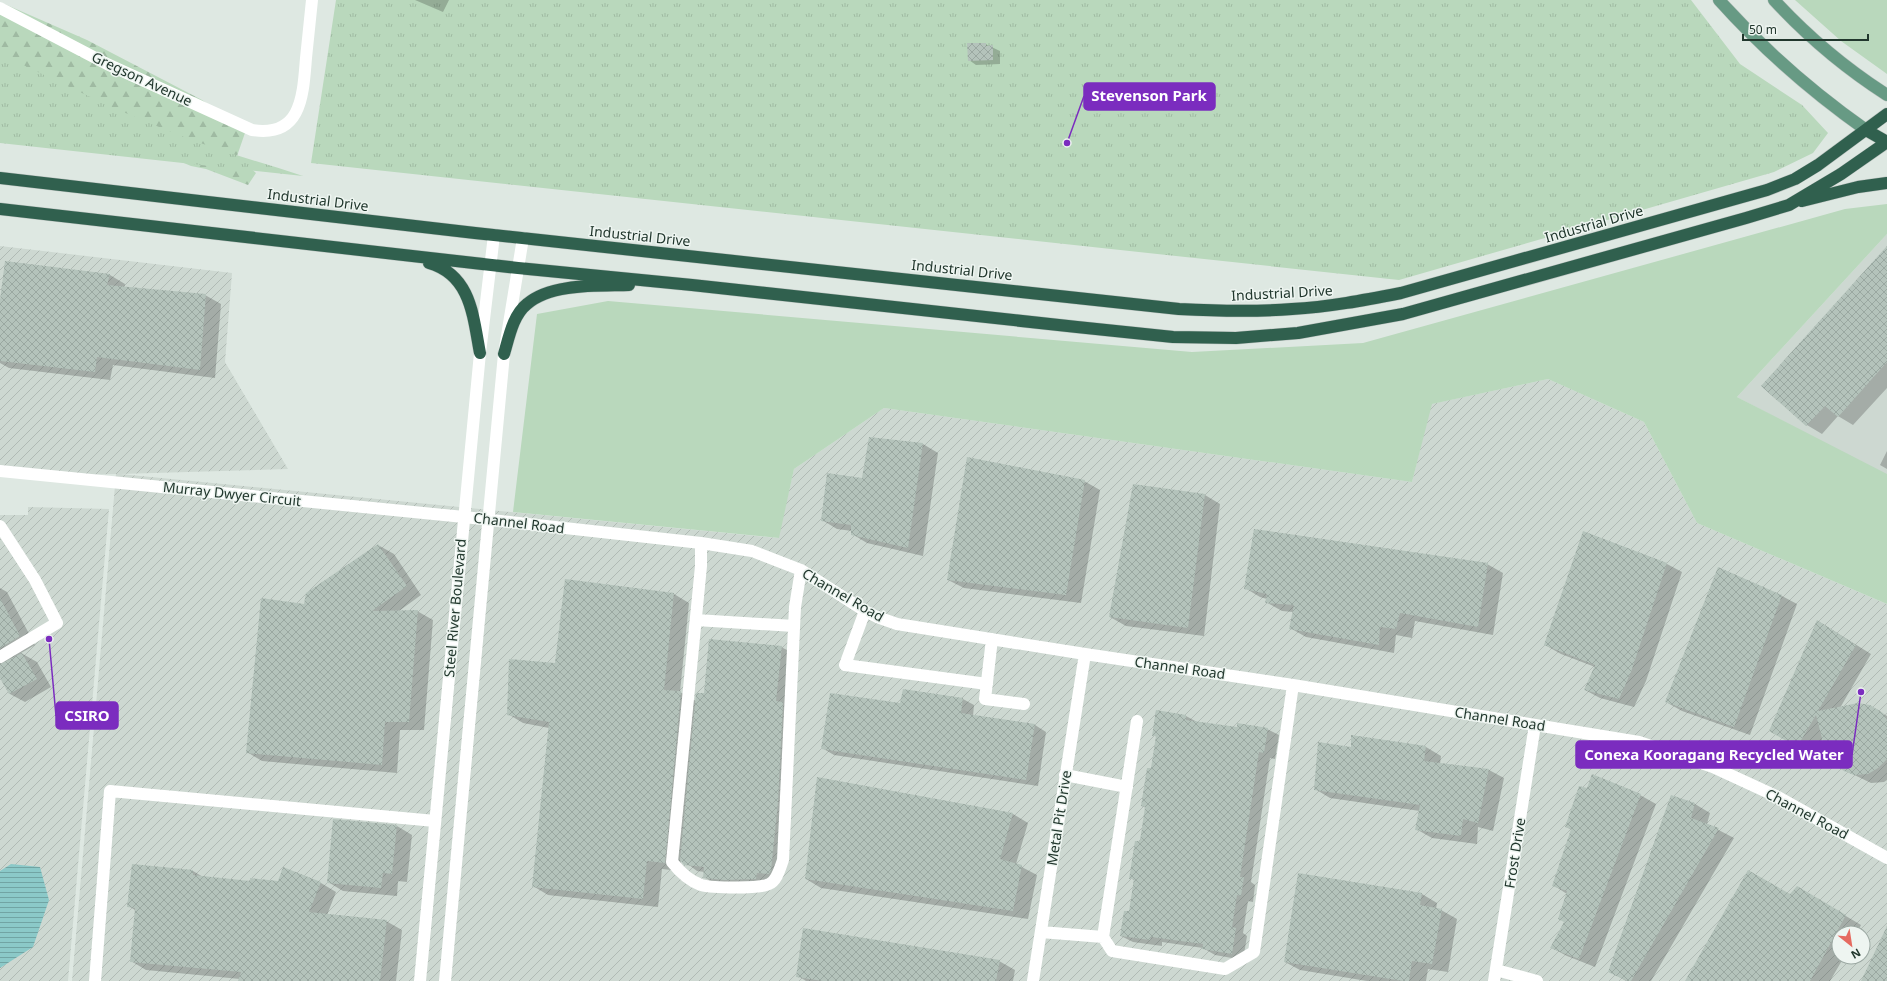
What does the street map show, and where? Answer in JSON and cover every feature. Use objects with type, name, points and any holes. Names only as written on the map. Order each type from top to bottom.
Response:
[{"type":"highway","name":"Industrial Drive","points":[[0,178],[494,235],[1179,309],[1236,311],[1292,310],[1344,304],[1401,293],[1767,190],[1795,179],[1818,166],[1887,114]]},
{"type":"highway","points":[[1789,205],[1841,174],[1887,142],[1866,130]]},
{"type":"highway","points":[[0,209],[490,265],[692,285],[1165,336],[1236,338],[1298,333],[1403,314],[1789,205],[1858,187],[1887,184]]},
{"type":"highway","points":[[401,255],[440,266],[452,274],[458,281],[470,304],[480,353]]},
{"type":"highway","points":[[504,354],[513,326],[519,314],[527,304],[544,295],[582,286],[692,285]]},
{"type":"main road","points":[[1719,0],[1747,31],[1789,70],[1834,107],[1866,130]]},
{"type":"main road","points":[[1774,0],[1796,24],[1830,54],[1858,77],[1887,95]]},
{"type":"street","name":"Gregson Avenue","points":[[0,8],[108,64],[252,130],[265,132],[276,130],[288,124],[297,111],[303,92],[312,0]]},
{"type":"street","name":"Steel River Boulevard","points":[[420,981],[480,353],[494,235]]},
{"type":"street","name":"Steel River Boulevard","points":[[445,981],[504,354],[523,238]]},
{"type":"street","name":"Murray Dwyer Circuit","points":[[0,471],[464,517]]},
{"type":"street","name":"Channel Road","points":[[464,517],[701,543],[752,551],[801,570],[865,611],[897,624],[1293,685],[1639,742],[1713,767],[1778,797],[1887,858]]},
{"type":"street","points":[[0,526],[35,580],[57,623],[0,657]]},
{"type":"street","points":[[701,543],[702,566],[672,862],[678,871],[702,885],[756,888],[771,884],[778,873],[782,860],[794,626],[801,570]]},
{"type":"street","points":[[865,611],[845,665],[987,684]]},
{"type":"street","points":[[696,620],[794,626]]},
{"type":"street","points":[[992,639],[985,699],[1024,704]]},
{"type":"street","name":"Metal Pit Drive","points":[[1033,981],[1085,654]]},
{"type":"street","points":[[1137,721],[1103,937],[1112,950],[1225,969],[1254,952],[1293,685]]},
{"type":"street","name":"Frost Drive","points":[[1495,976],[1535,725]]},
{"type":"street","points":[[1065,775],[1126,787]]},
{"type":"street","points":[[94,981],[110,791],[435,820]]},
{"type":"street","points":[[1041,932],[1103,937]]},
{"type":"street","points":[[1495,976],[1537,981]]},
{"type":"shaded area","points":[[1887,234],[1887,476],[1737,397]]},
{"type":"shaded area","points":[[0,246],[232,273],[225,362],[288,469],[120,474],[778,538],[794,469],[884,408],[1412,482],[1431,404],[1548,379],[1644,422],[1697,523],[1887,604],[1887,981],[72,981],[116,474],[0,477]]},
{"type":"shaded area","points":[[28,507],[109,509],[68,981],[0,981],[0,515],[28,515]]},
{"type":"green space","points":[[336,0],[1691,0],[1740,64],[1802,105],[1828,133],[1813,153],[1774,172],[1399,280],[311,163]]},
{"type":"green space","points":[[1795,0],[1887,0],[1887,74],[1841,41]]},
{"type":"green space","points":[[0,2],[87,40],[202,100],[246,130],[237,156],[256,173],[248,185],[206,169],[191,166],[77,118],[0,76]]},
{"type":"green space","points":[[0,54],[152,124],[206,145],[303,176],[0,143]]},
{"type":"green space","points":[[1887,204],[1887,234],[1737,397],[1887,474],[1887,604],[1697,523],[1644,422],[1548,379],[1432,404],[1412,482],[884,408],[794,469],[779,538],[513,512],[537,314],[608,301],[1192,352],[1363,343],[1845,209]]},
{"type":"water","points":[[11,864],[40,867],[49,900],[33,947],[0,968],[0,871]]},
{"type":"building","points":[[967,43],[986,43],[986,46],[993,45],[993,60],[968,61]]},
{"type":"building","points":[[1887,246],[1887,362],[1838,417],[1825,406],[1806,426],[1761,386]]},
{"type":"building","points":[[5,261],[110,274],[107,285],[206,294],[200,370],[97,357],[95,372],[0,361],[0,300]]},
{"type":"building","points":[[869,437],[923,443],[908,548],[851,535],[851,525],[821,521],[827,473],[862,478]]},
{"type":"building","points":[[967,457],[1085,480],[1066,595],[947,580]]},
{"type":"building","points":[[1133,484],[1205,494],[1188,628],[1109,617]]},
{"type":"building","points":[[1254,529],[1488,563],[1478,627],[1400,613],[1396,629],[1380,627],[1379,645],[1289,629],[1294,605],[1265,603],[1267,594],[1244,589]]},
{"type":"building","points":[[1583,531],[1667,563],[1631,672],[1619,699],[1584,690],[1595,665],[1544,645]]},
{"type":"building","points":[[378,544],[407,586],[372,611],[418,610],[409,722],[385,722],[382,765],[246,753],[261,598],[304,604],[306,593]]},
{"type":"building","points":[[1718,567],[1782,595],[1734,727],[1665,702]]},
{"type":"building","points":[[565,579],[674,593],[664,690],[681,691],[665,863],[647,861],[643,899],[532,887],[549,722],[507,715],[509,659],[555,663]]},
{"type":"building","points":[[0,598],[20,636],[0,648]]},
{"type":"building","points":[[1817,620],[1856,645],[1818,711],[1858,703],[1870,705],[1883,713],[1887,720],[1887,759],[1878,768],[1868,774],[1854,775],[1844,771],[1831,762],[1825,750],[1816,715],[1797,747],[1769,731]]},
{"type":"building","points":[[709,639],[782,646],[776,701],[783,702],[778,802],[771,870],[769,874],[757,873],[756,879],[725,880],[703,878],[704,867],[684,865],[680,860],[696,693],[704,693]]},
{"type":"building","points":[[22,653],[37,679],[9,694],[0,678],[0,664]]},
{"type":"building","points":[[903,689],[963,698],[961,713],[1035,724],[1026,780],[821,749],[830,693],[900,703]]},
{"type":"building","points":[[1156,710],[1186,715],[1186,720],[1237,727],[1237,723],[1268,728],[1264,753],[1259,752],[1240,877],[1244,877],[1241,896],[1237,895],[1232,927],[1236,928],[1232,954],[1202,949],[1203,944],[1151,937],[1150,940],[1120,936],[1124,911],[1129,911],[1134,879],[1129,879],[1135,841],[1140,841],[1145,807],[1141,806],[1147,768],[1151,768],[1156,736],[1152,736]]},
{"type":"building","points":[[1351,735],[1426,746],[1424,761],[1489,769],[1478,823],[1463,819],[1461,836],[1415,830],[1420,805],[1314,790],[1318,742],[1351,747]]},
{"type":"building","points":[[1592,774],[1641,794],[1579,959],[1550,948],[1564,922],[1558,919],[1567,891],[1552,886],[1571,829],[1565,827],[1579,786],[1587,788]]},
{"type":"building","points":[[817,777],[1013,813],[1000,859],[1022,865],[1013,911],[805,879]]},
{"type":"building","points":[[1671,795],[1695,803],[1691,818],[1719,828],[1631,981],[1627,981],[1608,972]]},
{"type":"building","points":[[333,819],[397,825],[392,874],[383,873],[381,888],[327,883]]},
{"type":"building","points":[[132,864],[193,870],[193,875],[250,881],[250,878],[278,881],[283,867],[321,882],[309,912],[387,920],[380,981],[238,981],[241,972],[130,962],[135,908],[127,907]]},
{"type":"building","points":[[1748,870],[1790,894],[1797,886],[1846,915],[1841,925],[1831,925],[1831,942],[1810,981],[1685,981]]},
{"type":"building","points":[[1298,873],[1422,893],[1420,905],[1442,909],[1432,964],[1412,961],[1409,981],[1403,981],[1284,962]]},
{"type":"building","points":[[1887,926],[1887,981],[1861,981],[1869,965],[1871,965],[1871,960]]},
{"type":"building","points":[[803,928],[1000,960],[996,981],[823,981],[796,977]]},
{"type":"place","name":"Stevenson Park","points":[[1067,143]]},
{"type":"place","name":"CSIRO","points":[[49,639]]},
{"type":"place","name":"Conexa Kooragang Recycled Water","points":[[1861,692]]}]
